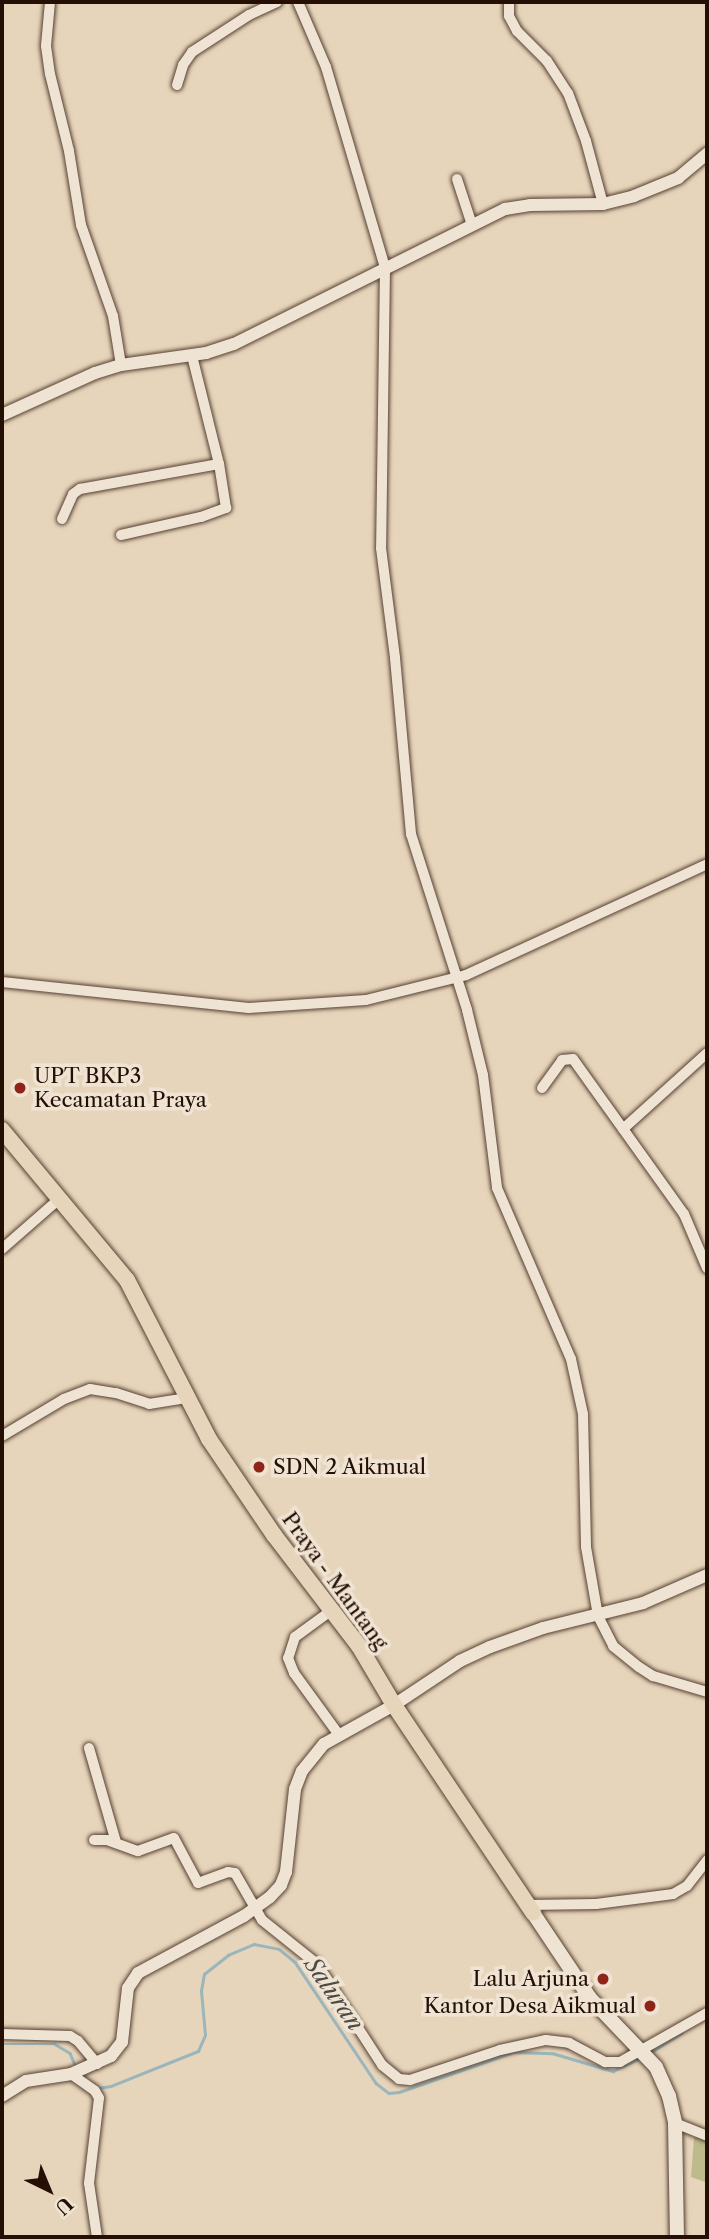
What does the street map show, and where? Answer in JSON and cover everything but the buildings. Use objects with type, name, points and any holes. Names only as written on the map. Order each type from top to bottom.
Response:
[{"type":"main road","name":"Praya - Mantang","points":[[2,1130],[127,1280],[209,1439],[274,1535],[359,1646],[394,1705],[590,1998],[656,2067],[669,2096],[675,2123],[677,2237]]},
{"type":"street","points":[[50,2],[46,46],[50,74],[65,131],[81,225],[113,316],[121,365]]},
{"type":"street","points":[[177,85],[183,65],[192,52],[249,15],[277,2]]},
{"type":"street","points":[[299,2],[326,67],[385,268],[381,445],[384,584],[395,658],[411,834],[483,1075],[496,1188],[550,1305],[571,1359],[581,1403],[586,1547],[598,1616],[613,1646],[639,1667],[666,1680],[707,1692]]},
{"type":"street","points":[[509,2],[509,16],[517,31],[547,61],[568,93],[586,141],[603,204]]},
{"type":"street","points":[[2,415],[121,365],[192,355],[234,344],[515,206],[603,204],[668,183],[707,154]]},
{"type":"street","points":[[457,179],[472,225]]},
{"type":"street","points":[[121,535],[225,509],[219,464],[192,355]]},
{"type":"street","points":[[62,519],[73,494],[80,489],[219,464]]},
{"type":"street","points":[[2,982],[249,1008],[366,1000],[455,978],[531,947],[707,864]]},
{"type":"street","points":[[623,1129],[707,1053]]},
{"type":"street","points":[[542,1088],[562,1060],[573,1059],[684,1214],[707,1268]]},
{"type":"street","points":[[2,1249],[58,1200]]},
{"type":"street","points":[[2,1436],[64,1399],[90,1389],[116,1393],[149,1404],[188,1398]]},
{"type":"street","points":[[2,2096],[26,2081],[82,2070],[111,2056],[122,2042],[128,1988],[138,1973],[254,1909],[281,1885],[286,1872],[295,1790],[302,1771],[324,1744],[394,1705],[460,1661],[490,1647],[543,1628],[643,1603],[707,1575]]},
{"type":"street","points":[[332,1610],[295,1637],[288,1658],[294,1673],[339,1735]]},
{"type":"street","points":[[89,1748],[116,1842]]},
{"type":"street","points":[[94,1840],[116,1842],[138,1851],[174,1838],[196,1881],[201,1884],[232,1871],[254,1909],[272,1930],[304,1951],[317,1964],[382,2065],[399,2079],[410,2080],[532,2041],[569,2043],[605,2062],[613,2063],[642,2051],[707,2013]]},
{"type":"street","points":[[534,1915],[673,1894],[687,1886],[707,1860]]},
{"type":"street","points":[[2,2034],[70,2036],[78,2041],[82,2070],[99,2098],[89,2183],[97,2237]]},
{"type":"street","points":[[675,2123],[707,2136]]},
{"type":"shaded area","points":[[694,2137],[707,2139],[705,2182],[691,2177]]},
{"type":"waterway","name":"Saluran","points":[[97,2088],[111,2086],[198,2051],[205,2035],[201,1991],[204,1974],[228,1955],[254,1944],[279,1949],[295,1962],[376,2083],[389,2093],[399,2092],[514,2052],[552,2053],[613,2071],[639,2059]]},
{"type":"waterway","name":"Saluran","points":[[651,2052],[681,2033]]},
{"type":"waterway","name":"Saluran","points":[[2,2044],[55,2044],[70,2053],[76,2067]]},
{"type":"place","name":"UPT BKP3 Kecamatan Praya","points":[[20,1088]]},
{"type":"place","name":"SDN 2 Aikmual","points":[[259,1467]]},
{"type":"place","name":"Lalu Arjuna","points":[[603,1979]]},
{"type":"place","name":"Kantor Desa Aikmual","points":[[650,2006]]}]
